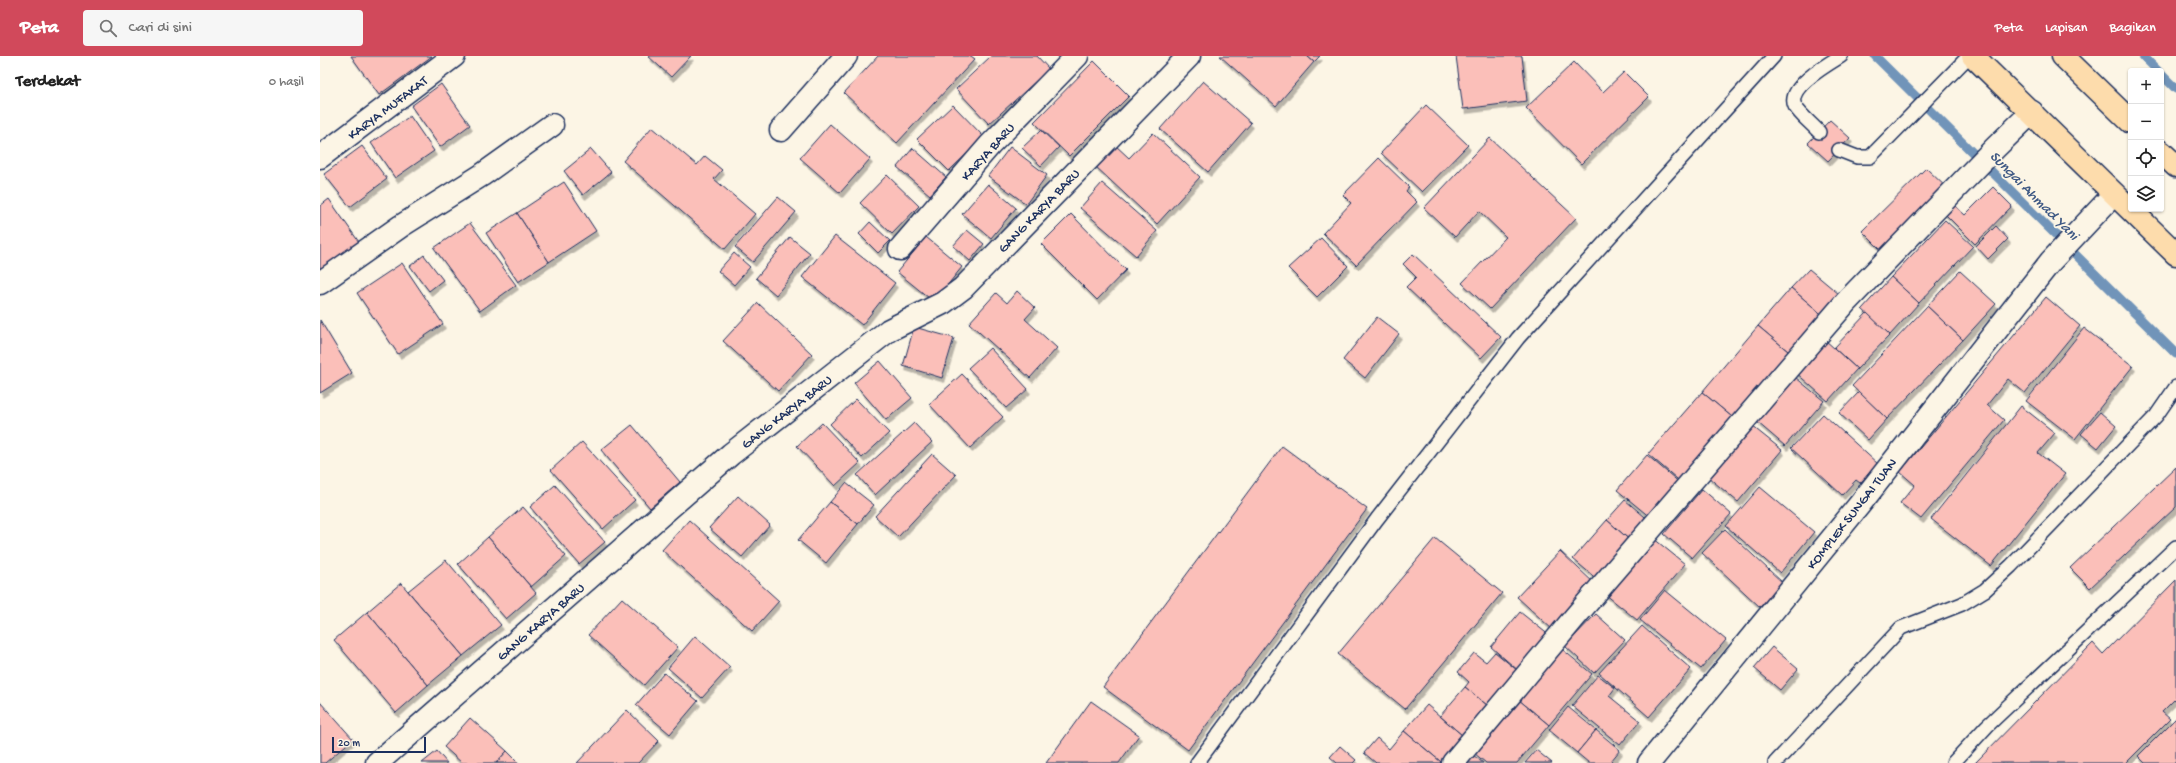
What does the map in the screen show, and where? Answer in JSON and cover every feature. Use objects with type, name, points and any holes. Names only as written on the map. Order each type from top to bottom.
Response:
[{"type":"highway","points":[[1974,56],[2032,112],[2107,202],[2176,254]]},
{"type":"highway","points":[[2063,56],[2128,119]]},
{"type":"highway","points":[[2164,155],[2176,166]]},
{"type":"street","name":"KARYA MUFAKAT","points":[[320,157],[454,56]]},
{"type":"street","points":[[781,130],[846,56]]},
{"type":"street","name":"KARYA BARU","points":[[900,249],[990,145],[1077,56]]},
{"type":"street","name":"GANG KARYA BARU","points":[[377,763],[731,454],[889,330],[943,303],[963,288],[1189,56]]},
{"type":"street","points":[[1453,763],[1575,617],[1841,308],[1973,173],[1995,148],[2032,112]]},
{"type":"street","points":[[320,283],[401,226],[482,175],[552,125]]},
{"type":"street","name":"KOMPLEK SUNGAI TUAN","points":[[1649,763],[1860,504],[1887,467],[2051,261],[2107,202]]},
{"type":"lane","points":[[1197,763],[1377,520],[1518,338],[1774,56]]},
{"type":"lane","points":[[1819,132],[1795,106],[1796,93],[1816,72],[1841,56]]},
{"type":"lane","points":[[1839,150],[1856,157],[1870,157],[1969,56]]},
{"type":"lane","points":[[1775,763],[1901,628],[1962,604],[1985,590],[2012,566],[2156,416],[2176,387]]},
{"type":"lane","points":[[1953,763],[1987,726],[2176,547]]},
{"type":"building","points":[[351,56],[432,56],[379,95]]},
{"type":"building","points":[[648,56],[691,56],[671,77]]},
{"type":"building","points":[[878,56],[971,56],[975,59],[897,143],[844,93]]},
{"type":"building","points":[[991,56],[1037,56],[1049,69],[989,124],[956,89]]},
{"type":"building","points":[[1220,56],[1307,56],[1314,62],[1276,106]]},
{"type":"building","points":[[1307,56],[1320,56],[1314,62]]},
{"type":"building","points":[[1456,56],[1522,56],[1527,101],[1463,109]]},
{"type":"building","points":[[1094,61],[1129,96],[1069,156],[1034,122]]},
{"type":"building","points":[[1574,62],[1603,92],[1624,72],[1649,97],[1581,164],[1526,108]]},
{"type":"building","points":[[1203,81],[1251,123],[1208,172],[1160,129]]},
{"type":"building","points":[[441,84],[470,125],[440,147],[411,106]]},
{"type":"building","points":[[953,105],[984,137],[949,171],[917,139]]},
{"type":"building","points":[[1426,105],[1468,145],[1422,192],[1381,153]]},
{"type":"building","points":[[410,116],[434,151],[395,178],[371,143]]},
{"type":"building","points":[[1830,120],[1850,138],[1828,161],[1808,143]]},
{"type":"building","points":[[830,124],[870,159],[840,193],[800,158]]},
{"type":"building","points":[[652,127],[697,165],[705,156],[722,170],[714,179],[755,214],[725,249],[623,161]]},
{"type":"building","points":[[1041,130],[1059,147],[1041,166],[1022,148]]},
{"type":"building","points":[[1153,133],[1200,177],[1157,224],[1094,165],[1114,144],[1129,158]]},
{"type":"building","points":[[1490,138],[1576,218],[1490,309],[1462,283],[1506,237],[1479,211],[1455,237],[1424,208]]},
{"type":"building","points":[[362,146],[387,179],[350,207],[324,174]]},
{"type":"building","points":[[1010,147],[1047,175],[1026,204],[988,176]]},
{"type":"building","points":[[913,148],[946,177],[930,195],[897,167]]},
{"type":"building","points":[[591,149],[611,172],[583,195],[564,171]]},
{"type":"building","points":[[1379,158],[1409,187],[1406,191],[1417,202],[1356,265],[1323,233],[1351,203],[1343,195]]},
{"type":"building","points":[[1926,168],[1950,191],[1886,255],[1862,231]]},
{"type":"building","points":[[887,175],[919,206],[892,234],[860,203]]},
{"type":"building","points":[[564,182],[596,231],[549,262],[517,213]]},
{"type":"building","points":[[1102,183],[1157,231],[1136,256],[1080,208]]},
{"type":"building","points":[[988,184],[1016,208],[991,238],[962,214]]},
{"type":"building","points":[[1993,187],[2012,206],[1975,244],[1943,212],[1952,203],[1965,215]]},
{"type":"building","points":[[778,197],[796,212],[753,262],[735,247]]},
{"type":"building","points":[[329,199],[361,245],[320,273],[320,206]]},
{"type":"building","points":[[517,213],[549,262],[518,282],[486,233]]},
{"type":"building","points":[[1071,214],[1126,270],[1097,300],[1041,244]]},
{"type":"building","points":[[1945,220],[1973,246],[1919,303],[1891,277]]},
{"type":"building","points":[[870,222],[890,241],[878,253],[859,234]]},
{"type":"building","points":[[470,223],[516,285],[480,311],[434,248]]},
{"type":"building","points":[[1996,226],[2008,239],[1988,259],[1976,246]]},
{"type":"building","points":[[967,230],[984,244],[970,261],[953,246]]},
{"type":"building","points":[[835,236],[895,283],[862,325],[802,277]]},
{"type":"building","points":[[790,237],[810,253],[776,295],[756,278]]},
{"type":"building","points":[[926,237],[962,267],[934,302],[897,272]]},
{"type":"building","points":[[1321,238],[1348,266],[1317,297],[1288,268]]},
{"type":"building","points":[[734,253],[750,267],[734,285],[718,271]]},
{"type":"building","points":[[1413,254],[1501,337],[1481,358],[1406,287],[1416,277],[1403,264]]},
{"type":"building","points":[[424,255],[443,280],[429,291],[410,266]]},
{"type":"building","points":[[402,263],[443,324],[398,354],[357,293]]},
{"type":"building","points":[[1809,269],[1845,299],[1827,319],[1791,288]]},
{"type":"building","points":[[1960,271],[1996,304],[1963,340],[1927,306]]},
{"type":"building","points":[[1891,277],[1919,303],[1890,335],[1862,309]]},
{"type":"building","points":[[1791,288],[1827,319],[1795,357],[1758,326]]},
{"type":"building","points":[[1017,291],[1035,308],[1025,319],[1057,348],[1030,378],[969,323],[996,293],[1007,303]]},
{"type":"building","points":[[2046,297],[2080,326],[2025,393],[2008,379],[1987,405],[2004,420],[1921,519],[1900,503],[1915,485],[1900,472]]},
{"type":"building","points":[[758,303],[812,354],[778,391],[723,341]]},
{"type":"building","points":[[1927,306],[1963,340],[1887,419],[1852,386]]},
{"type":"building","points":[[1867,313],[1890,335],[1857,369],[1834,348]]},
{"type":"building","points":[[1377,317],[1399,334],[1365,378],[1343,360]]},
{"type":"building","points":[[320,320],[352,373],[320,393]]},
{"type":"building","points":[[1758,326],[1795,357],[1738,422],[1702,392]]},
{"type":"building","points":[[914,327],[954,338],[942,378],[903,366]]},
{"type":"building","points":[[2084,328],[2133,366],[2075,439],[2026,401]]},
{"type":"building","points":[[1824,339],[1857,369],[1828,401],[1794,371]]},
{"type":"building","points":[[990,348],[1028,389],[1006,408],[968,368]]},
{"type":"building","points":[[880,361],[912,398],[886,420],[854,383]]},
{"type":"building","points":[[962,374],[1003,417],[970,448],[929,404]]},
{"type":"building","points":[[1795,377],[1824,401],[1785,446],[1757,422]]},
{"type":"building","points":[[1702,392],[1738,422],[1684,485],[1648,454]]},
{"type":"building","points":[[1859,392],[1887,419],[1868,440],[1839,413]]},
{"type":"building","points":[[856,399],[889,433],[862,458],[830,424]]},
{"type":"building","points":[[2021,406],[2055,433],[2038,453],[2065,474],[1991,566],[1931,519]]},
{"type":"building","points":[[2100,412],[2116,426],[2098,448],[2081,434]]},
{"type":"building","points":[[1823,414],[1878,464],[1860,483],[1856,480],[1842,495],[1791,448]]},
{"type":"building","points":[[822,423],[860,463],[835,486],[797,446]]},
{"type":"building","points":[[914,423],[932,442],[875,495],[857,475]]},
{"type":"building","points":[[632,425],[680,482],[650,508],[601,450]]},
{"type":"building","points":[[1752,426],[1782,450],[1738,502],[1708,477]]},
{"type":"building","points":[[582,442],[635,500],[603,529],[551,470]]},
{"type":"building","points":[[1282,446],[1367,509],[1188,750],[1103,687]]},
{"type":"building","points":[[932,454],[956,475],[898,537],[875,516]]},
{"type":"building","points":[[1647,455],[1681,484],[1651,518],[1617,490]]},
{"type":"building","points":[[2176,467],[2176,507],[2090,588],[2070,568]]},
{"type":"building","points":[[846,483],[874,505],[858,524],[830,502]]},
{"type":"building","points":[[555,485],[605,542],[579,564],[530,507]]},
{"type":"building","points":[[1760,487],[1814,532],[1780,573],[1726,526]]},
{"type":"building","points":[[1702,489],[1731,514],[1692,558],[1664,534]]},
{"type":"building","points":[[738,496],[770,525],[742,557],[709,528]]},
{"type":"building","points":[[1625,500],[1651,522],[1633,543],[1607,520]]},
{"type":"building","points":[[830,502],[858,524],[826,563],[798,540]]},
{"type":"building","points":[[523,507],[566,556],[531,587],[488,537]]},
{"type":"building","points":[[689,520],[779,601],[752,631],[662,550]]},
{"type":"building","points":[[1607,520],[1633,543],[1599,581],[1573,559]]},
{"type":"building","points":[[1725,529],[1783,583],[1760,607],[1702,553]]},
{"type":"building","points":[[488,537],[536,593],[506,619],[458,564]]},
{"type":"building","points":[[1435,538],[1502,593],[1405,709],[1338,654]]},
{"type":"building","points":[[1653,538],[1685,564],[1637,620],[1605,594]]},
{"type":"building","points":[[1560,551],[1595,584],[1553,630],[1517,597]]},
{"type":"building","points":[[446,560],[501,625],[463,656],[408,591]]},
{"type":"building","points":[[2176,580],[2176,698],[2162,712],[2170,719],[2126,763],[1975,763],[2093,643],[2103,654]]},
{"type":"building","points":[[401,583],[463,656],[428,685],[367,612]]},
{"type":"building","points":[[1665,590],[1726,640],[1701,669],[1640,620]]},
{"type":"building","points":[[622,598],[678,647],[644,685],[588,635]]},
{"type":"building","points":[[367,612],[428,685],[396,713],[334,640]]},
{"type":"building","points":[[1520,612],[1550,636],[1520,672],[1491,647]]},
{"type":"building","points":[[1596,614],[1625,640],[1594,673],[1565,646]]},
{"type":"building","points":[[1642,626],[1691,669],[1649,717],[1599,673]]},
{"type":"building","points":[[695,636],[730,667],[702,698],[668,668]]},
{"type":"building","points":[[1772,647],[1798,669],[1780,690],[1754,668]]},
{"type":"building","points":[[1562,649],[1592,674],[1549,725],[1519,700]]},
{"type":"building","points":[[1495,652],[1518,671],[1488,706],[1465,687],[1469,682],[1458,672],[1474,653],[1486,662]]},
{"type":"building","points":[[664,673],[698,701],[670,734],[636,705]]},
{"type":"building","points":[[1598,675],[1615,688],[1609,696],[1640,721],[1620,745],[1572,706]]},
{"type":"building","points":[[1465,687],[1488,706],[1463,736],[1440,716]]},
{"type":"building","points":[[1519,700],[1549,725],[1517,763],[1486,763],[1474,753]]},
{"type":"building","points":[[1091,701],[1139,735],[1119,763],[1046,763]]},
{"type":"building","points":[[320,702],[353,739],[325,763],[320,763]]},
{"type":"building","points":[[1427,705],[1463,736],[1441,762],[1404,731]]},
{"type":"building","points":[[1568,707],[1596,730],[1577,753],[1549,730]]},
{"type":"building","points":[[627,710],[659,741],[638,763],[577,763]]},
{"type":"building","points":[[470,718],[507,751],[496,763],[462,763],[444,747]]},
{"type":"building","points":[[2176,718],[2176,763],[2145,763],[2138,756]]},
{"type":"building","points":[[1596,730],[1620,750],[1611,761],[1613,763],[1589,763],[1577,753]]},
{"type":"building","points":[[1404,731],[1441,762],[1376,763],[1364,753],[1377,738],[1389,749]]},
{"type":"building","points":[[1340,746],[1356,760],[1353,763],[1337,763],[1330,757]]},
{"type":"building","points":[[1536,750],[1552,763],[1525,763]]},
{"type":"building","points":[[437,751],[447,763],[422,763]]},
{"type":"building","points":[[507,751],[519,763],[496,763]]},
{"type":"building","points":[[1468,751],[1483,763],[1458,763]]},
{"type":"waterway","name":"Sungai Ahmad Yani","points":[[1875,56],[2176,354]]},
{"type":"waterway","name":"Sungai Ahmad Yani","points":[[2143,56],[2155,68]]},
{"type":"waterway","name":"Sungai Ahmad Yani","points":[[2164,77],[2176,89]]}]
